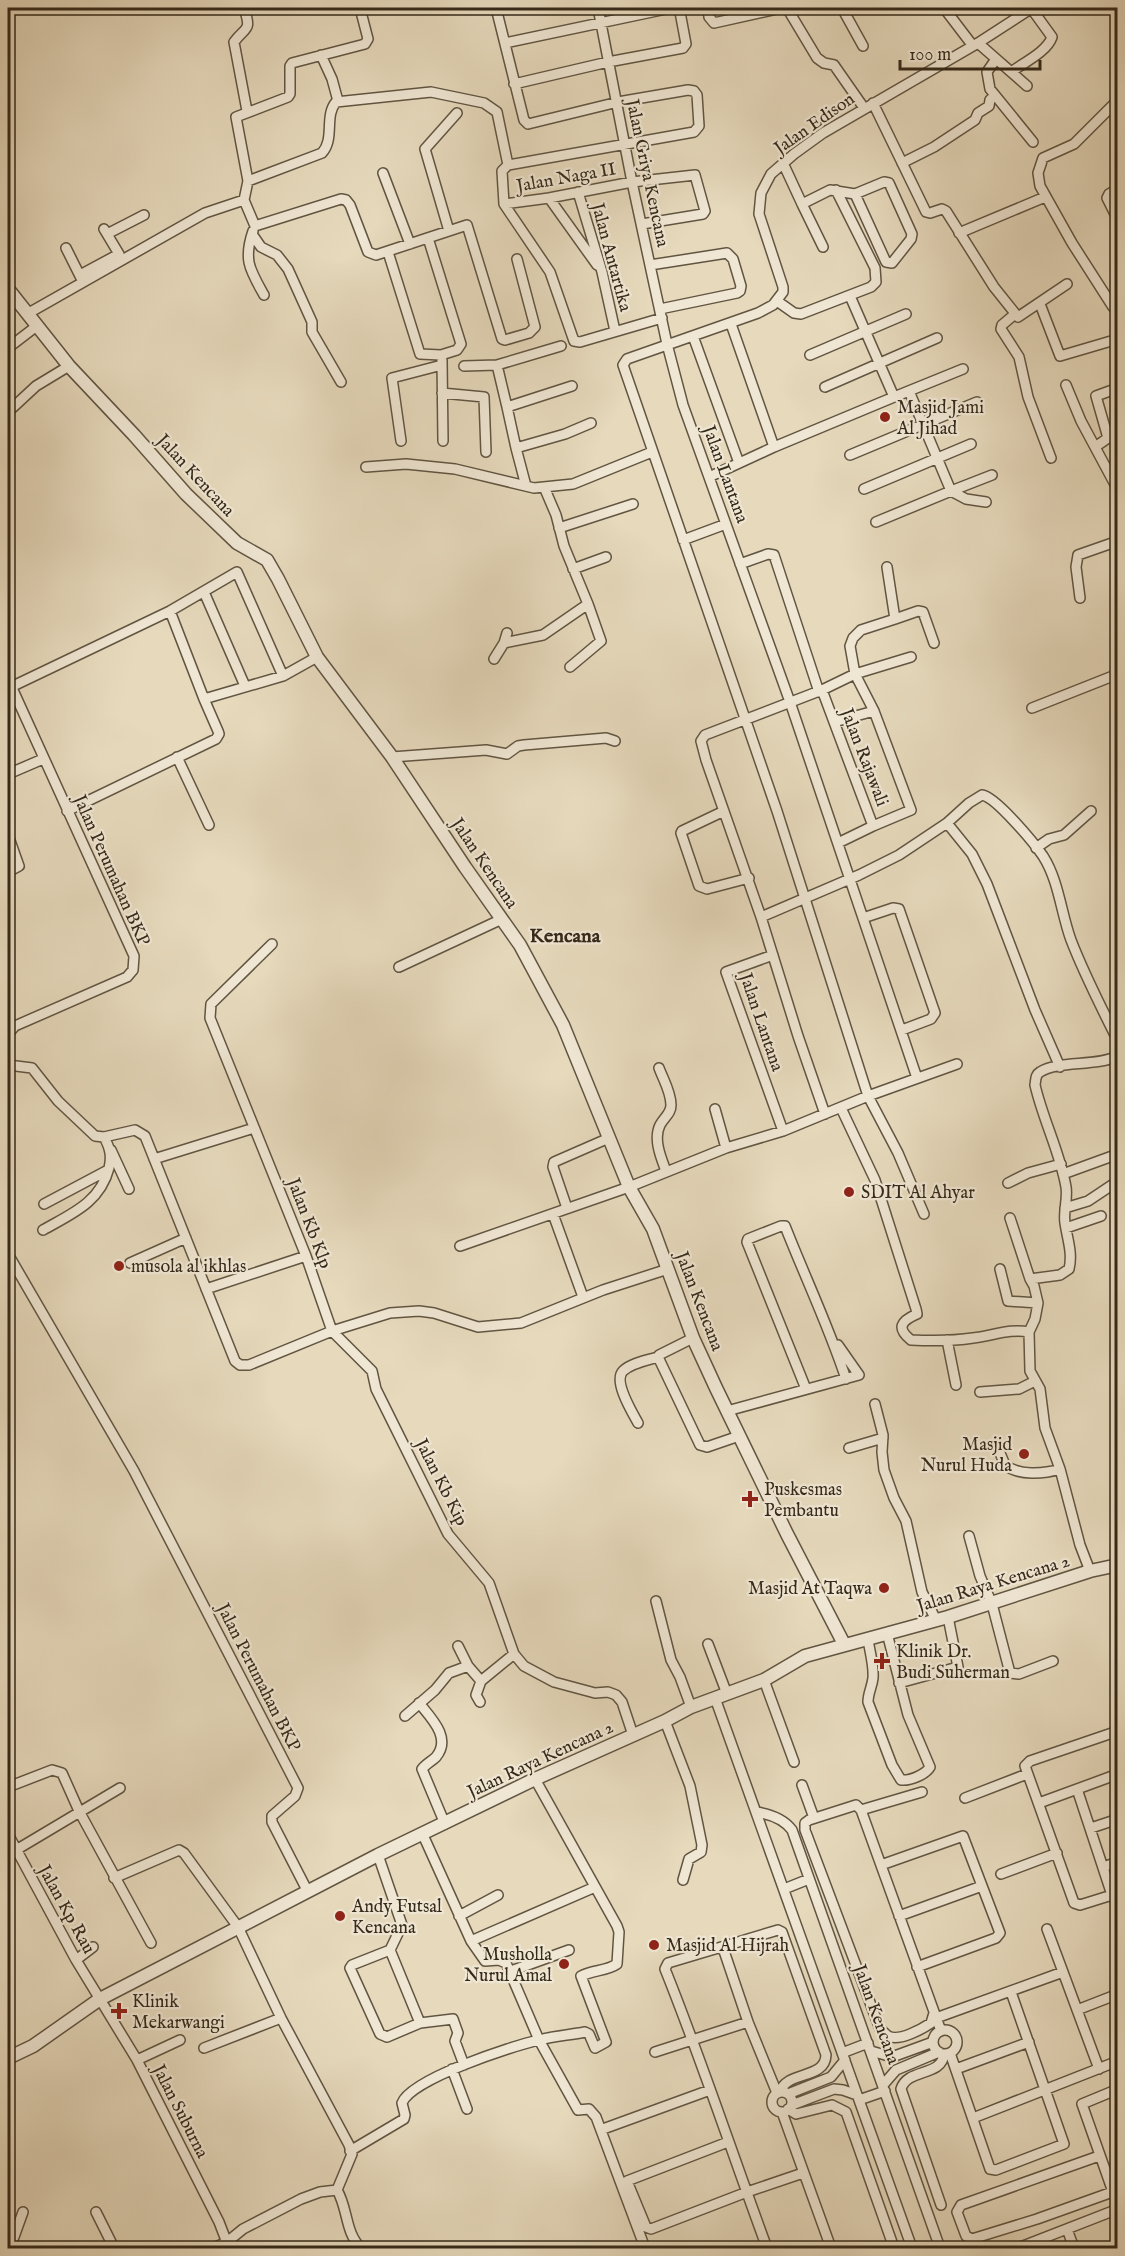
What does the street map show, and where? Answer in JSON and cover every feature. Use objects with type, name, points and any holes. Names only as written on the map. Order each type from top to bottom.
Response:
[{"type":"street","points":[[244,8],[248,26],[234,42],[247,111]]},
{"type":"street","points":[[341,382],[312,332],[312,322],[288,269],[277,255],[261,247],[252,226],[244,200],[248,181],[236,117],[288,97],[291,94],[291,63],[367,43],[360,8]]},
{"type":"street","points":[[496,8],[514,84],[524,120],[528,124],[618,102],[691,90],[697,95],[698,129],[627,145],[508,165],[502,171],[504,204],[550,272],[572,337],[578,342],[615,331],[661,313],[740,291],[741,286],[733,258],[727,253],[650,265]]},
{"type":"street","name":"Jalan Griya Kencana","points":[[598,8],[667,344]]},
{"type":"street","points":[[505,43],[671,8]]},
{"type":"street","points":[[514,84],[608,62],[683,48],[686,44],[680,12],[675,8]]},
{"type":"street","points":[[708,8],[714,23],[752,11],[782,8]]},
{"type":"street","points":[[787,8],[817,58],[834,65],[864,108]]},
{"type":"street","points":[[854,8],[843,10],[863,46]]},
{"type":"street","points":[[944,8],[975,45],[996,59],[1027,86]]},
{"type":"street","points":[[1011,72],[1051,42],[1052,37],[1032,8]]},
{"type":"street","name":"Jalan Edison","points":[[777,301],[783,292],[782,282],[761,225],[759,203],[766,182],[783,163],[823,133],[975,45],[1032,8]]},
{"type":"street","points":[[321,56],[332,80],[338,101]]},
{"type":"street","points":[[996,59],[989,67],[987,78],[994,96],[1033,142]]},
{"type":"street","points":[[248,181],[322,153],[328,142],[331,109],[338,101],[431,92],[484,103],[498,112],[508,165]]},
{"type":"street","points":[[902,163],[934,147],[975,120],[978,113],[989,106],[994,96]]},
{"type":"street","points":[[1113,307],[1045,197],[1038,179],[1043,158],[1074,144],[1118,100]]},
{"type":"street","points":[[873,103],[926,212],[944,210],[994,287],[1015,314],[1021,317],[1067,284]]},
{"type":"street","points":[[449,231],[425,149],[457,113]]},
{"type":"street","points":[[783,163],[823,248]]},
{"type":"street","points":[[383,173],[410,244]]},
{"type":"street","name":"Jalan Naga II","points":[[504,204],[632,182],[695,175],[705,211],[703,214],[642,224]]},
{"type":"street","points":[[802,204],[826,192],[836,190],[855,194],[884,182],[889,183],[912,234],[911,239],[891,263],[886,262],[855,194]]},
{"type":"street","points":[[1118,189],[1109,194],[1107,198],[1118,220]]},
{"type":"street","points":[[836,190],[876,274],[876,282],[871,287],[801,314],[794,313],[777,301],[774,305],[731,324],[627,359],[623,365],[777,811],[868,1096],[898,1153],[924,1214]]},
{"type":"street","name":"Jalan Antartika","points":[[578,192],[602,272],[615,331]]},
{"type":"street","points":[[959,232],[1045,197]]},
{"type":"street","points":[[549,198],[602,272]]},
{"type":"street","points":[[252,226],[341,199],[350,205],[370,254],[376,255],[467,225],[502,339],[505,340],[529,333],[535,327],[518,259]]},
{"type":"street","points":[[82,278],[205,213],[244,200]]},
{"type":"street","points":[[27,314],[118,254],[106,231],[144,215]]},
{"type":"street","points":[[252,226],[247,259],[251,272],[264,295]]},
{"type":"street","points":[[401,441],[392,378],[442,360],[457,350],[461,344],[428,238]]},
{"type":"street","points":[[66,249],[82,278]]},
{"type":"street","points":[[388,252],[419,352],[423,356],[442,360]]},
{"type":"street","name":"Jalan Kencana","points":[[8,289],[69,366],[207,516],[247,550],[267,560],[317,657],[393,757],[535,971],[563,1025],[629,1187],[653,1229],[693,1338],[787,1534],[844,1644]]},
{"type":"street","points":[[850,296],[894,398]]},
{"type":"street","points":[[1040,304],[1060,356],[1118,339]]},
{"type":"street","points":[[810,355],[906,314]]},
{"type":"street","points":[[1015,314],[1002,325],[1001,329],[1019,357],[1028,397],[1051,458]]},
{"type":"street","points":[[731,324],[774,447]]},
{"type":"street","points":[[8,348],[38,325]]},
{"type":"street","points":[[693,336],[739,463]]},
{"type":"street","points":[[825,387],[937,338]]},
{"type":"street","name":"Jalan Lantana","points":[[667,344],[683,405],[790,702],[705,735],[701,741],[825,1114]]},
{"type":"street","points":[[464,366],[497,365],[561,346]]},
{"type":"street","points":[[442,360],[443,441]]},
{"type":"street","points":[[497,365],[526,486]]},
{"type":"street","points":[[8,412],[36,386],[69,366]]},
{"type":"street","points":[[709,477],[774,447],[963,369]]},
{"type":"street","points":[[1066,385],[1081,421],[1118,490]]},
{"type":"street","points":[[507,407],[572,386]]},
{"type":"street","points":[[1095,447],[1108,438],[1096,396],[1118,388]]},
{"type":"street","points":[[909,391],[951,490],[966,499],[986,502]]},
{"type":"street","points":[[442,393],[484,397],[486,452]]},
{"type":"street","points":[[850,455],[977,402]]},
{"type":"street","points":[[516,448],[565,434],[591,423]]},
{"type":"street","points":[[864,489],[971,444]]},
{"type":"street","points":[[366,467],[426,465],[455,469],[526,486],[544,487],[576,483],[652,452]]},
{"type":"street","points":[[876,522],[992,475]]},
{"type":"street","points":[[544,487],[601,641],[570,667]]},
{"type":"street","points":[[559,528],[633,504]]},
{"type":"street","points":[[683,540],[726,524]]},
{"type":"street","points":[[1080,598],[1076,567],[1078,555],[1118,542]]},
{"type":"street","name":"Jalan Rajawali","points":[[740,564],[768,554],[774,555],[821,691],[873,826],[911,810],[874,711],[855,674],[850,646],[853,638],[864,628],[895,619]]},
{"type":"street","points":[[573,569],[606,557]]},
{"type":"street","points":[[887,567],[895,619],[918,611],[923,612],[934,643]]},
{"type":"street","points":[[9,683],[170,610],[237,572],[283,675]]},
{"type":"street","points":[[204,592],[245,686]]},
{"type":"street","points":[[494,659],[505,638],[543,635],[588,604]]},
{"type":"street","points":[[67,811],[218,737],[218,731],[170,610]]},
{"type":"street","points":[[204,699],[283,675],[317,657]]},
{"type":"street","points":[[911,657],[855,674],[821,691],[790,702],[917,1078]]},
{"type":"street","points":[[1032,708],[1118,674]]},
{"type":"street","name":"Jalan Perumahan BKP","points":[[8,1034],[15,1026],[127,977],[133,970],[134,956],[9,683]]},
{"type":"street","points":[[834,722],[874,711]]},
{"type":"street","points":[[393,757],[486,750],[507,754],[518,746],[524,745],[606,738],[615,741]]},
{"type":"street","points":[[177,757],[209,825]]},
{"type":"street","points":[[8,774],[43,759]]},
{"type":"street","points":[[761,917],[899,855],[947,823],[978,796],[985,795],[1011,819],[1043,856],[1052,876],[1071,940],[1089,983],[1118,1041]]},
{"type":"street","points":[[724,811],[681,833],[699,886],[707,890],[748,878]]},
{"type":"street","points":[[1036,848],[1049,839],[1064,835],[1091,811]]},
{"type":"street","points":[[947,823],[972,854],[987,884],[1035,1010],[1060,1067]]},
{"type":"street","points":[[838,843],[873,826]]},
{"type":"street","points":[[8,836],[19,863],[17,868],[8,872]]},
{"type":"street","points":[[864,918],[893,908],[899,909],[935,1013],[931,1019],[902,1030]]},
{"type":"street","points":[[399,967],[502,919]]},
{"type":"street","name":"Jalan Kb Klp","points":[[273,944],[211,1004],[210,1018],[306,1256],[332,1331]]},
{"type":"street","name":"Jalan Lantana","points":[[774,955],[726,972],[783,1131]]},
{"type":"street","points":[[1030,1279],[1060,1275],[1069,1269],[1071,1258],[1066,1228],[1067,1198],[1062,1169],[1035,1085],[1036,1077],[1040,1072],[1118,1056]]},
{"type":"street","points":[[460,1246],[629,1187],[726,1148],[783,1131],[868,1096],[957,1064]]},
{"type":"street","points":[[8,1065],[32,1068],[63,1106],[95,1136],[104,1137],[131,1130],[139,1131],[145,1136],[235,1361],[240,1365],[249,1365],[332,1331],[377,1316],[404,1311],[434,1313],[478,1327],[521,1323],[583,1297],[668,1269]]},
{"type":"street","points":[[659,1068],[671,1104],[669,1113],[661,1123],[658,1133],[660,1155],[666,1171]]},
{"type":"street","points":[[841,1108],[875,1180],[916,1309],[916,1314],[903,1321],[903,1332],[911,1340],[947,1341],[992,1336],[1016,1329],[1029,1332]]},
{"type":"street","points":[[715,1109],[726,1148]]},
{"type":"street","points":[[154,1159],[254,1128]]},
{"type":"street","points":[[104,1137],[129,1189]]},
{"type":"street","points":[[567,1208],[553,1167],[554,1162],[609,1138]]},
{"type":"street","points":[[43,1230],[89,1202],[100,1191],[108,1170],[110,1148]]},
{"type":"street","points":[[1008,1183],[1028,1173],[1062,1169],[1118,1154]]},
{"type":"street","points":[[44,1204],[108,1170]]},
{"type":"street","points":[[1065,1208],[1088,1201],[1118,1181]]},
{"type":"street","points":[[553,1214],[583,1297]]},
{"type":"street","points":[[1066,1228],[1101,1216]]},
{"type":"street","points":[[1010,1218],[1038,1302],[1035,1319],[1029,1332],[1029,1366],[1041,1395],[1045,1428],[1060,1468],[1080,1545],[1090,1571]]},
{"type":"street","points":[[727,1411],[859,1375],[832,1338],[785,1226],[748,1239],[747,1242],[806,1389]]},
{"type":"street","points":[[130,1263],[186,1238]]},
{"type":"street","name":"Jalan Perumahan BKP","points":[[8,1254],[134,1471],[298,1788],[295,1796],[272,1816],[272,1822],[308,1892]]},
{"type":"street","points":[[206,1289],[306,1256]]},
{"type":"street","points":[[1000,1269],[1008,1301],[1038,1302]]},
{"type":"street","name":"Jalan Kb Kip","points":[[332,1331],[372,1371],[376,1389],[441,1522],[457,1546],[489,1583],[514,1654]]},
{"type":"street","points":[[638,1423],[621,1387],[622,1372],[658,1357],[661,1353],[693,1338]]},
{"type":"street","points":[[947,1341],[956,1385]]},
{"type":"street","points":[[658,1357],[700,1445],[706,1447],[739,1436]]},
{"type":"street","points":[[980,1392],[1019,1389],[1035,1382]]},
{"type":"street","points":[[875,1404],[883,1438],[884,1470],[894,1498],[906,1521],[922,1592],[942,1619],[958,1667],[899,1683]]},
{"type":"street","points":[[849,1448],[883,1438]]},
{"type":"street","points":[[1000,1453],[1005,1465],[1012,1470],[1040,1473],[1060,1468]]},
{"type":"street","points":[[969,1536],[980,1576],[992,1604],[1010,1673],[1019,1674],[1053,1661]]},
{"type":"street","name":"Jalan Raya Kencana 2","points":[[8,2058],[33,2046],[100,1999],[378,1855],[691,1707],[764,1680],[805,1656],[942,1619],[1090,1571],[1118,1565]]},
{"type":"street","points":[[656,1601],[671,1660],[691,1707]]},
{"type":"street","points":[[868,1640],[873,1673],[868,1702],[891,1765],[901,1780],[906,1781],[927,1771],[930,1767],[909,1715],[888,1633]]},
{"type":"street","points":[[708,1644],[756,1812],[861,2097],[912,2248]]},
{"type":"street","points":[[458,1646],[468,1666],[481,1681]]},
{"type":"street","points":[[480,1701],[476,1695],[481,1681],[514,1654],[524,1666],[545,1678],[581,1689],[616,1695],[622,1702],[633,1735]]},
{"type":"street","points":[[405,1716],[435,1690],[449,1673],[468,1666]]},
{"type":"street","points":[[764,1680],[794,1762]]},
{"type":"street","points":[[419,1703],[441,1732],[438,1755],[422,1769],[446,1824]]},
{"type":"street","points":[[665,1721],[690,1786],[702,1845],[701,1852],[689,1860],[683,1880]]},
{"type":"street","points":[[1112,1895],[1080,1905],[1074,1903],[1025,1765],[1030,1761],[1118,1731]]},
{"type":"street","points":[[8,1787],[52,1770],[60,1771],[64,1775],[79,1811],[150,1943]]},
{"type":"street","points":[[965,1798],[1027,1774]]},
{"type":"street","points":[[1039,1803],[1118,1774]]},
{"type":"street","points":[[350,2151],[404,2120],[402,2103],[410,2091],[452,2068],[538,2040],[585,2032],[589,2034],[595,2048],[606,2042],[581,1976],[592,1971],[612,1968],[617,1964],[619,1932],[608,1907],[535,1779]]},
{"type":"street","points":[[802,1785],[814,1818]]},
{"type":"street","points":[[16,1850],[120,1788]]},
{"type":"street","points":[[1077,1789],[1112,1895],[1118,1905]]},
{"type":"street","points":[[861,1810],[922,1791]]},
{"type":"street","points":[[941,2031],[935,2016],[861,1810],[856,1805],[805,1823],[805,1830],[880,2029],[889,2036],[895,2037],[922,2029],[931,2023],[935,2016],[1011,1992],[1063,1972]]},
{"type":"street","name":"Jalan Kencana","points":[[756,1812],[775,1816],[792,1830],[881,2090],[940,2248]]},
{"type":"street","points":[[1091,1828],[1118,1819]]},
{"type":"street","name":"Jalan Kp Rau","points":[[8,1834],[76,1960],[100,1999]]},
{"type":"street","points":[[423,1835],[471,1941],[485,1961],[503,1961],[511,1971],[538,2040],[578,2110],[589,2109],[596,2117],[645,2248]]},
{"type":"street","points":[[881,1865],[963,1836],[982,1886],[999,1935],[917,1966]]},
{"type":"street","points":[[114,1878],[179,1850],[238,1927],[281,2018],[352,2154],[337,2190]]},
{"type":"street","points":[[1001,1874],[1057,1853]]},
{"type":"street","points":[[378,1855],[402,1925],[390,1950],[352,1965],[351,1973],[383,2036],[420,2023],[453,2019],[458,2033],[455,2041],[464,2065]]},
{"type":"street","points":[[1103,1867],[1118,1862]]},
{"type":"street","points":[[784,1888],[809,1880]]},
{"type":"street","points":[[899,1916],[982,1886]]},
{"type":"street","points":[[471,1941],[595,1887]]},
{"type":"street","points":[[459,1916],[498,1895]]},
{"type":"street","points":[[1047,1929],[1099,2069]]},
{"type":"street","points":[[754,2248],[767,2246],[728,2142],[694,2040],[665,1969],[666,1966],[778,1930],[782,1932],[826,2055],[826,2063],[820,2069],[787,2082],[782,2086],[782,2093]]},
{"type":"street","points":[[76,1960],[93,1947]]},
{"type":"street","points":[[723,1948],[748,2022],[782,2093],[791,2098],[788,2109],[803,2173],[831,2248]]},
{"type":"street","points":[[390,1950],[420,2023]]},
{"type":"street","points":[[511,1971],[569,1950]]},
{"type":"street","points":[[933,2042],[956,2069],[990,2169],[993,2170],[1062,2146],[1065,2141],[1011,1992]]},
{"type":"street","points":[[1077,2010],[1118,1994]]},
{"type":"street","name":"Jalan Suburna","points":[[100,1999],[137,2060],[219,2222],[228,2245]]},
{"type":"street","points":[[204,2048],[281,2018]]},
{"type":"street","points":[[655,2052],[748,2022]]},
{"type":"street","points":[[941,2031],[948,2031],[955,2036],[957,2044],[944,2053],[896,2070],[881,2090],[861,2097],[834,2089],[788,2109],[776,2110],[772,2105],[772,2098],[782,2093],[831,2077],[845,2054],[866,2047],[892,2057],[933,2042],[935,2035],[941,2031]]},
{"type":"street","points":[[137,2060],[180,2040]]},
{"type":"street","points":[[956,2069],[1029,2042]]},
{"type":"street","points":[[941,2205],[901,2089],[907,2079],[939,2066],[944,2053]]},
{"type":"street","points":[[973,2118],[1118,2061]]},
{"type":"street","points":[[452,2068],[466,2109]]},
{"type":"street","points":[[603,2129],[710,2090]]},
{"type":"street","points":[[1099,2156],[962,2205],[957,2212],[966,2236],[972,2239],[1115,2191],[1099,2156],[1082,2104],[1111,2092],[1118,2094]]},
{"type":"street","points":[[788,2109],[796,2114],[832,2105],[846,2112],[894,2248]]},
{"type":"street","points":[[728,2142],[629,2179],[627,2184],[648,2229],[803,2173]]},
{"type":"street","points":[[213,2248],[228,2245],[243,2229],[301,2199],[320,2192],[337,2190]]},
{"type":"street","points":[[337,2190],[344,2201],[355,2243],[361,2248]]},
{"type":"street","points":[[1018,2248],[1117,2210]]},
{"type":"street","points":[[8,2243],[14,2237],[23,2212]]},
{"type":"street","points":[[96,2212],[114,2248]]},
{"type":"street","points":[[1067,2229],[1074,2248]]},
{"type":"place","name":"Masjid Jami Al Jihad","points":[[885,417]]},
{"type":"place","name":"SDIT Al Ahyar","points":[[849,1192]]},
{"type":"place","name":"musola al ikhlas","points":[[119,1266]]},
{"type":"place","name":"Masjid Nurul Huda","points":[[1024,1454]]},
{"type":"place","name":"Puskesmas Pembantu","points":[[750,1499]]},
{"type":"place","name":"Masjid At Taqwa","points":[[884,1588]]},
{"type":"place","name":"Klinik Dr. Budi Suherman","points":[[882,1661]]},
{"type":"place","name":"Andy Futsal Kencana","points":[[340,1916]]},
{"type":"place","name":"Masjid Al Hijrah","points":[[654,1945]]},
{"type":"place","name":"Musholla Nurul Amal","points":[[564,1964]]},
{"type":"place","name":"Klinik Mekarwangi","points":[[119,2011]]},
{"type":"district","name":"Kencana","points":[[565,935]]}]
